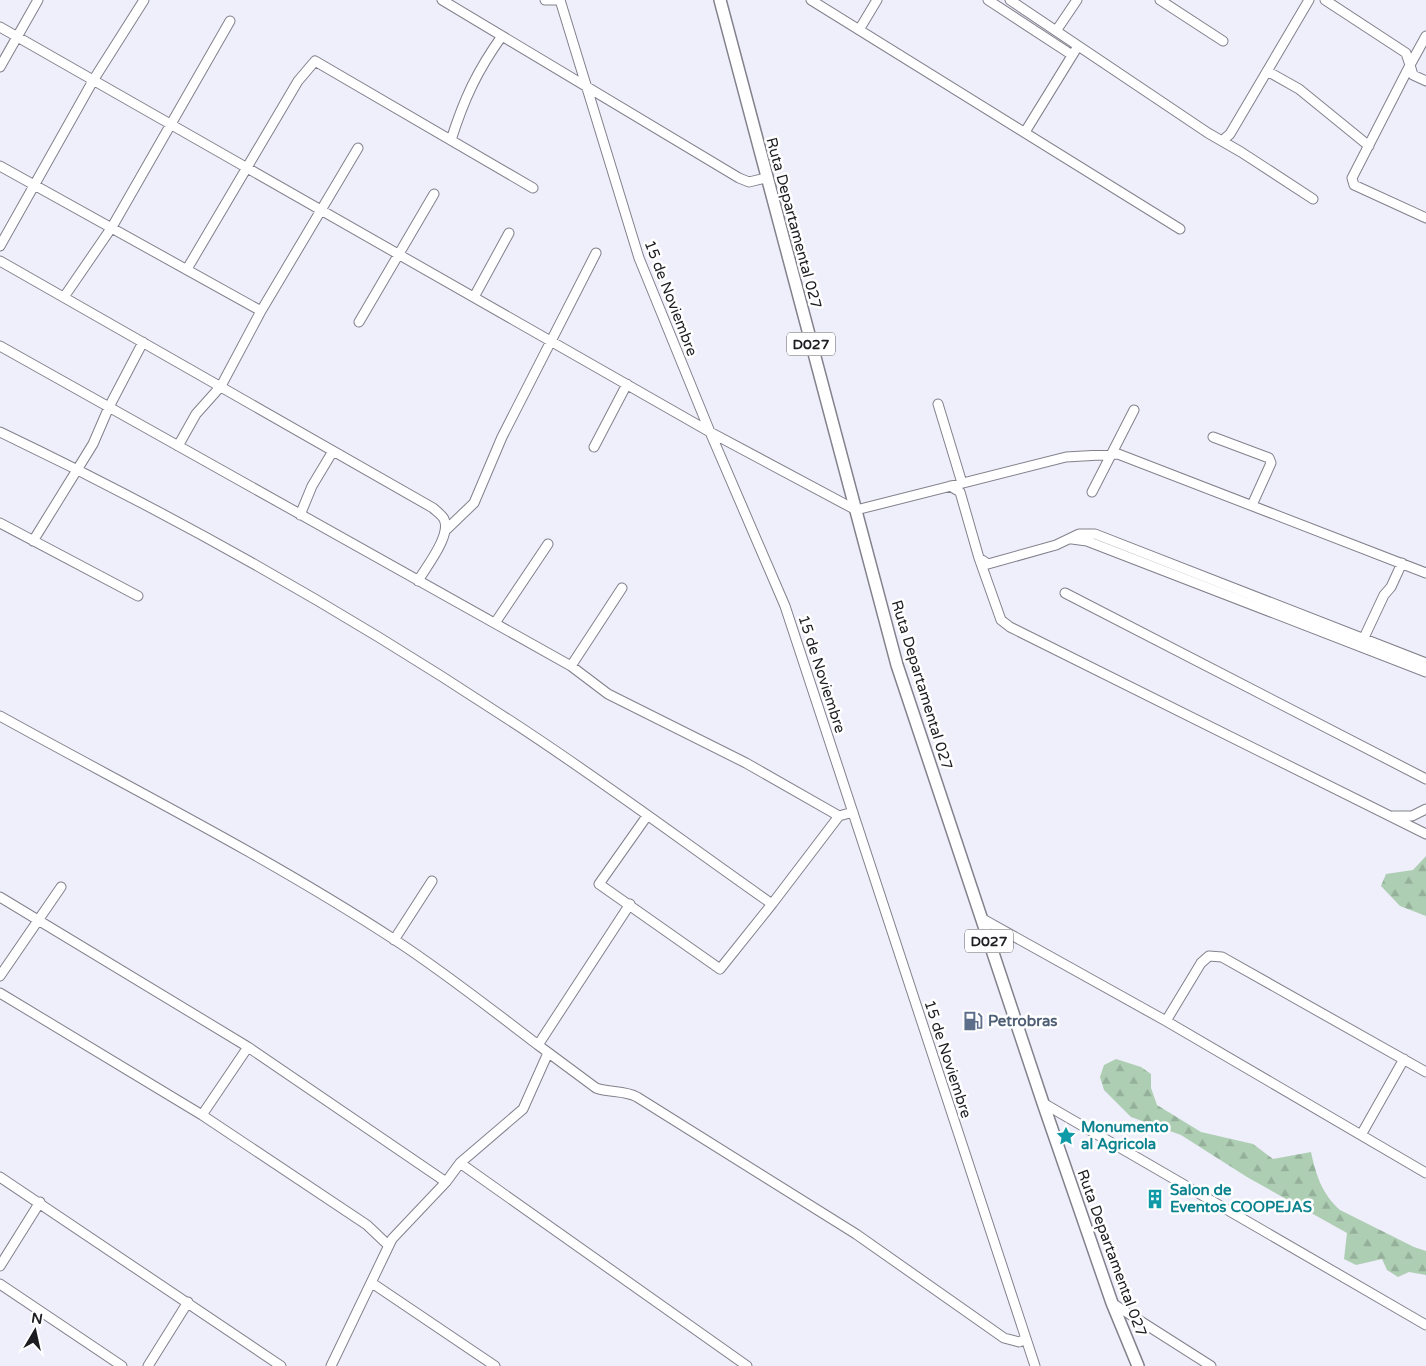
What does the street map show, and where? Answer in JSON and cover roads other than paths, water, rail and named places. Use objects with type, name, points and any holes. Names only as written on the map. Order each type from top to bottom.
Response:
[{"type":"main road","name":"Ruta Departamental 027","points":[[720,0],[897,665],[1043,1104],[1112,1303],[1138,1366]]},
{"type":"street","points":[[0,67],[38,0]]},
{"type":"street","points":[[0,246],[93,80],[144,0]]},
{"type":"street","points":[[442,0],[739,178],[749,182],[766,178]]},
{"type":"street","points":[[545,0],[560,0]]},
{"type":"street","name":"15 de Noviembre","points":[[560,0],[640,258],[710,432],[785,606],[1034,1366]]},
{"type":"street","points":[[811,0],[1180,229]]},
{"type":"street","points":[[859,30],[877,0]]},
{"type":"street","points":[[988,0],[1072,55]]},
{"type":"street","points":[[1010,0],[1313,199]]},
{"type":"street","points":[[1056,31],[1076,0]]},
{"type":"street","points":[[1160,0],[1223,41]]},
{"type":"street","points":[[1222,141],[1230,134],[1309,0]]},
{"type":"street","points":[[1325,0],[1406,53],[1413,75],[1426,81]]},
{"type":"street","points":[[64,297],[112,227],[230,21]]},
{"type":"street","points":[[0,27],[710,432],[856,510],[1066,457],[1113,454],[1128,456],[1426,573]]},
{"type":"street","points":[[451,140],[472,82],[502,36]]},
{"type":"street","points":[[1426,36],[1352,178],[1354,185],[1426,218]]},
{"type":"street","points":[[1025,132],[1078,46]]},
{"type":"street","points":[[187,269],[298,81],[315,61],[534,188]]},
{"type":"street","points":[[1267,71],[1299,89],[1369,146]]},
{"type":"street","points":[[178,446],[196,414],[221,386],[261,311],[358,148]]},
{"type":"street","points":[[0,166],[261,311]]},
{"type":"street","points":[[360,322],[434,194]]},
{"type":"street","points":[[474,297],[509,233]]},
{"type":"street","points":[[418,580],[443,540],[447,529],[474,503],[502,437],[596,253]]},
{"type":"street","points":[[0,261],[433,508],[444,518],[447,529]]},
{"type":"street","points":[[33,541],[93,444],[109,407],[143,342]]},
{"type":"street","points":[[0,346],[571,666],[608,694],[746,763],[839,816]]},
{"type":"street","points":[[594,447],[627,384]]},
{"type":"street","points":[[938,404],[962,483]]},
{"type":"street","points":[[1092,492],[1134,410]]},
{"type":"street","points":[[0,432],[77,469],[264,568],[342,613],[505,716],[772,904]]},
{"type":"street","points":[[1214,437],[1269,458],[1271,463],[1252,505]]},
{"type":"street","points":[[300,514],[312,486],[334,451]]},
{"type":"street","points":[[950,486],[960,492],[979,558],[1001,620],[1010,627],[1426,834]]},
{"type":"street","points":[[0,523],[138,596]]},
{"type":"street","points":[[979,558],[988,564],[995,564],[1069,539],[1087,541],[1362,642],[1426,663]]},
{"type":"street","points":[[495,623],[548,544]]},
{"type":"street","points":[[1362,642],[1384,595],[1391,587],[1402,563]]},
{"type":"street","points":[[571,666],[622,588]]},
{"type":"street","points":[[1065,593],[1426,779]]},
{"type":"street","points":[[1362,642],[1426,672]]},
{"type":"street","points":[[0,716],[248,851],[394,940],[464,988],[548,1054],[596,1088],[606,1091],[622,1091],[637,1097],[856,1234],[1004,1338],[1019,1342],[1026,1339]]},
{"type":"street","points":[[1383,813],[1400,817],[1412,816],[1426,809]]},
{"type":"street","points":[[647,816],[599,884],[720,969],[839,816],[852,812]]},
{"type":"street","points":[[394,940],[432,881]]},
{"type":"street","points":[[0,976],[61,887]]},
{"type":"street","points":[[0,897],[248,1047],[446,1182]]},
{"type":"street","points":[[538,1045],[630,904]]},
{"type":"street","points":[[981,918],[1166,1021],[1426,1173]]},
{"type":"street","points":[[1166,1021],[1201,963],[1209,956],[1222,957],[1426,1072]]},
{"type":"street","points":[[0,993],[202,1115],[367,1225],[388,1245]]},
{"type":"street","points":[[202,1115],[248,1047]]},
{"type":"street","points":[[331,1366],[372,1283],[388,1245],[446,1182],[460,1163],[523,1110],[548,1054]]},
{"type":"street","points":[[1361,1135],[1404,1059]]},
{"type":"street","points":[[1043,1104],[1426,1325]]},
{"type":"street","points":[[460,1163],[747,1366]]},
{"type":"street","points":[[0,1177],[40,1202],[281,1366]]},
{"type":"street","points":[[0,1266],[40,1202]]},
{"type":"street","points":[[372,1283],[495,1366]]},
{"type":"street","points":[[0,1284],[122,1366]]},
{"type":"street","points":[[148,1366],[188,1302]]},
{"type":"street","points":[[1112,1303],[1211,1366]]},
{"type":"place","name":"Petrobras","points":[[973,1021]]},
{"type":"place","name":"Monumento al Agricola","points":[[1066,1136]]},
{"type":"place","name":"Salon de Eventos COOPEJAS","points":[[1155,1199]]}]
